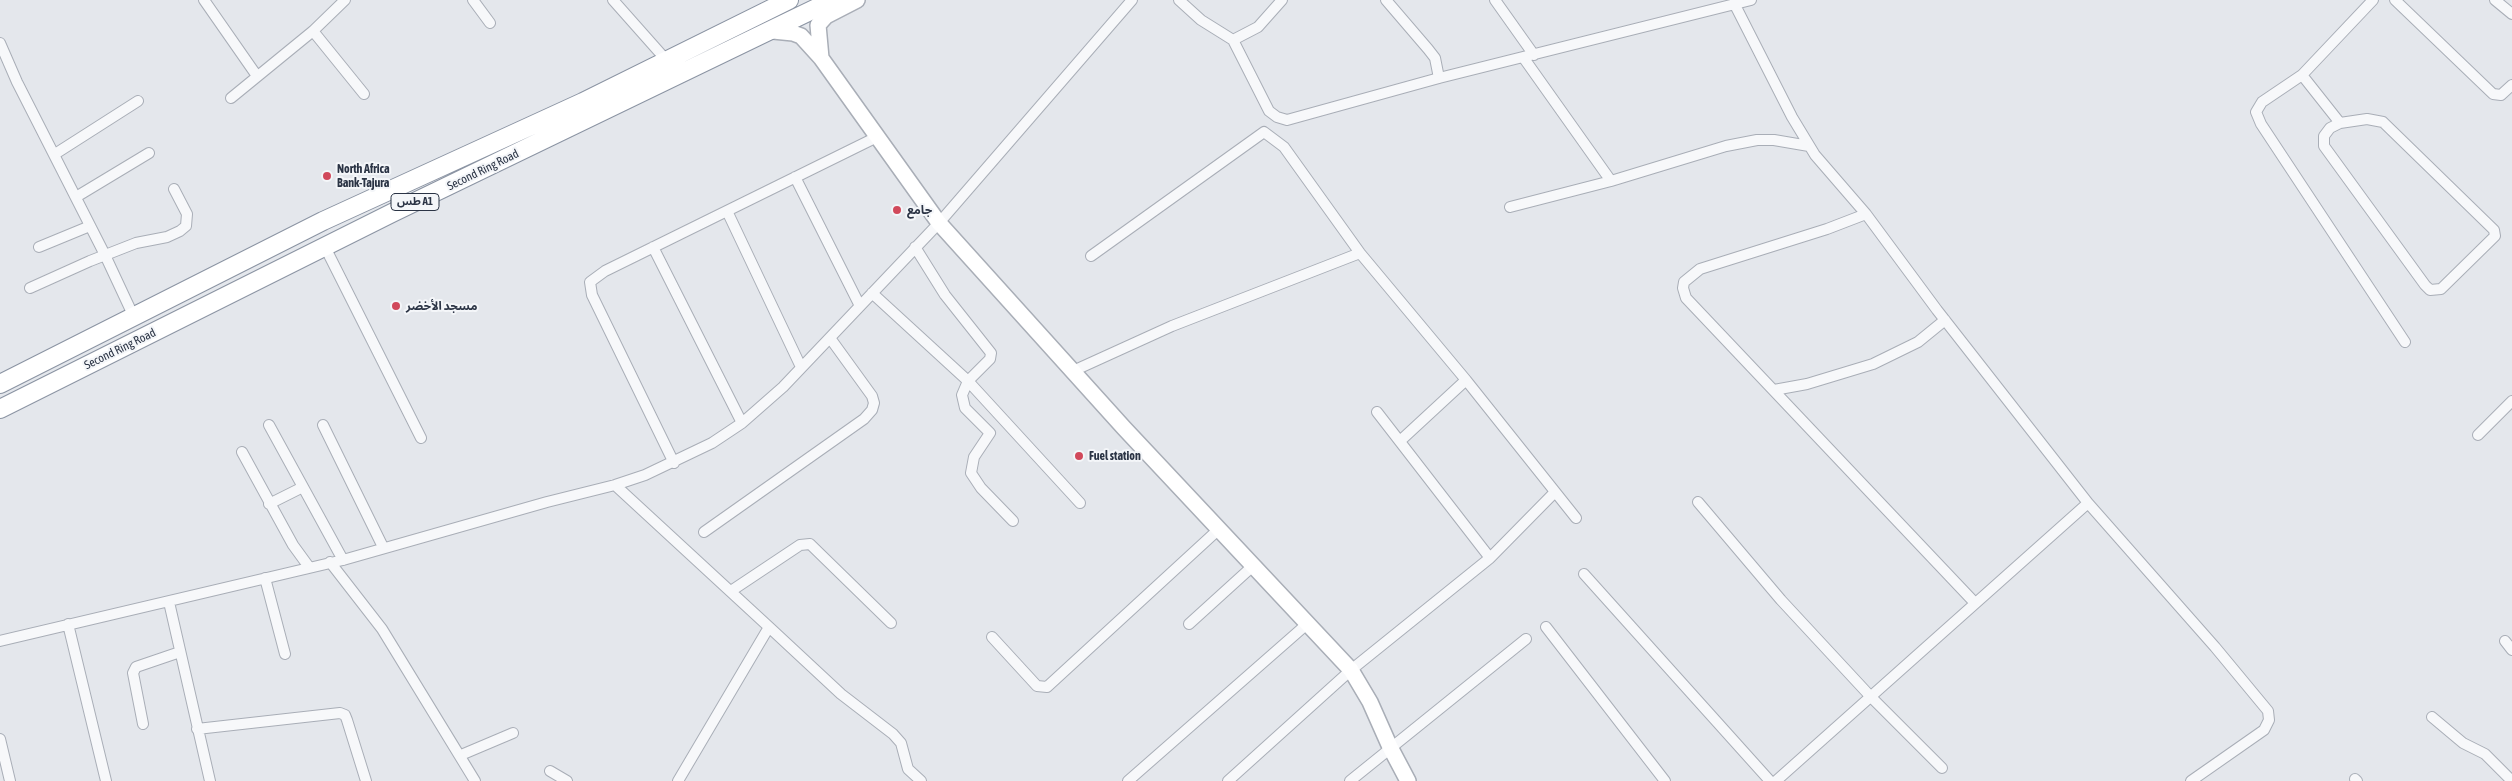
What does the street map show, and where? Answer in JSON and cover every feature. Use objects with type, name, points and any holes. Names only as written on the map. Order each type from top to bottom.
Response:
[{"type":"highway","name":"Second Ring Road","points":[[0,384],[133,315],[386,191],[668,62],[789,0]]},
{"type":"highway","name":"Second Ring Road","points":[[0,409],[392,213],[773,31],[833,0]]},
{"type":"highway","points":[[434,170],[435,180],[443,189]]},
{"type":"highway","points":[[386,191],[392,195],[395,202],[392,213]]},
{"type":"main road","points":[[822,58],[818,25],[826,16],[857,0]]},
{"type":"main road","points":[[773,31],[793,33],[801,36],[822,58],[940,223],[1073,371],[1351,670],[1370,702],[1408,781]]},
{"type":"street","points":[[204,0],[257,76]]},
{"type":"street","points":[[231,98],[313,30],[344,0]]},
{"type":"street","points":[[473,0],[490,23]]},
{"type":"street","points":[[613,0],[668,62]]},
{"type":"street","points":[[0,642],[68,624],[343,560],[383,547],[615,485],[674,463],[712,443],[742,423],[801,368],[940,223],[1132,0]]},
{"type":"street","points":[[1179,0],[1202,20],[1233,40],[1269,111],[1277,117],[1287,120],[1439,78],[1751,0]]},
{"type":"street","points":[[1233,40],[1258,27],[1282,0]]},
{"type":"street","points":[[1386,0],[1435,58],[1439,78]]},
{"type":"street","points":[[1495,0],[1534,55]]},
{"type":"street","points":[[2373,0],[2302,75],[2262,102],[2257,107],[2257,116],[2405,342]]},
{"type":"street","points":[[2395,0],[2493,94],[2501,94],[2512,85]]},
{"type":"street","points":[[2495,0],[2512,14]]},
{"type":"street","points":[[1735,5],[1809,146],[1866,214],[1945,320],[2088,503],[2268,711],[2269,720],[2264,730],[2191,781]]},
{"type":"street","points":[[313,30],[364,94]]},
{"type":"street","points":[[0,43],[17,82],[55,154],[133,315]]},
{"type":"street","points":[[1523,57],[1610,181]]},
{"type":"street","points":[[2302,75],[2340,123]]},
{"type":"street","points":[[55,154],[138,101]]},
{"type":"street","points":[[2367,118],[2382,122],[2494,230],[2495,236],[2441,289],[2430,290],[2324,146],[2324,136],[2330,128],[2340,123],[2367,118]]},
{"type":"street","points":[[1091,256],[1264,132],[1284,147],[1360,252],[1466,380],[1554,493],[1576,518]]},
{"type":"street","points":[[674,463],[590,287],[594,277],[879,136]]},
{"type":"street","points":[[1510,207],[1610,181],[1726,146],[1758,140],[1774,140],[1809,146]]},
{"type":"street","points":[[76,197],[149,153]]},
{"type":"street","points":[[795,177],[860,306]]},
{"type":"street","points":[[30,288],[105,255],[147,240],[167,238],[180,231],[186,226],[187,214],[174,189]]},
{"type":"street","points":[[727,211],[801,368]]},
{"type":"street","points":[[1866,214],[1827,229],[1700,269],[1684,282],[1683,288],[1686,298],[1695,310],[1774,390],[1975,603]]},
{"type":"street","points":[[39,247],[90,226]]},
{"type":"street","points":[[325,247],[421,438]]},
{"type":"street","points":[[653,247],[742,423]]},
{"type":"street","points":[[915,247],[945,295],[991,353],[990,359],[968,381],[962,395],[965,408],[990,434],[974,456],[971,473],[981,488],[1013,521]]},
{"type":"street","points":[[1073,371],[1172,326],[1360,252]]},
{"type":"street","points":[[872,293],[968,381],[1080,503]]},
{"type":"street","points":[[1774,390],[1847,373],[1872,364],[1918,342],[1945,320]]},
{"type":"street","points":[[704,532],[864,419],[872,410],[874,403],[872,396],[830,338]]},
{"type":"street","points":[[1400,441],[1466,380]]},
{"type":"street","points":[[2478,435],[2512,401]]},
{"type":"street","points":[[1377,412],[1490,558]]},
{"type":"street","points":[[269,425],[343,560]]},
{"type":"street","points":[[323,425],[383,547]]},
{"type":"street","points":[[242,452],[269,504],[293,545],[309,567]]},
{"type":"street","points":[[615,485],[841,694],[893,734],[901,743],[908,769],[921,781]]},
{"type":"street","points":[[269,504],[303,487]]},
{"type":"street","points":[[1228,781],[1351,670],[1490,558],[1554,493]]},
{"type":"street","points":[[1698,502],[1782,600],[1871,697],[1942,768]]},
{"type":"street","points":[[1776,781],[2088,503]]},
{"type":"street","points":[[992,637],[1036,686],[1047,687],[1219,529]]},
{"type":"street","points":[[730,591],[800,545],[810,544],[891,623]]},
{"type":"street","points":[[330,562],[382,629],[461,755],[475,781]]},
{"type":"street","points":[[1189,624],[1254,565]]},
{"type":"street","points":[[1584,574],[1770,781]]},
{"type":"street","points":[[265,578],[285,654]]},
{"type":"street","points":[[169,602],[210,781]]},
{"type":"street","points":[[68,624],[106,781]]},
{"type":"street","points":[[1128,781],[1307,624]]},
{"type":"street","points":[[678,781],[769,627]]},
{"type":"street","points":[[1546,627],[1665,781]]},
{"type":"street","points":[[1350,781],[1526,639]]},
{"type":"street","points":[[143,724],[133,673],[136,667],[180,652]]},
{"type":"street","points":[[197,729],[340,713],[345,715],[347,720],[366,781]]},
{"type":"street","points":[[2432,717],[2463,743],[2485,754],[2512,781]]},
{"type":"street","points":[[461,755],[513,733]]},
{"type":"street","points":[[0,739],[10,781]]},
{"type":"street","points":[[550,771],[567,781]]},
{"type":"place","name":"North Africa Bank-Tajura","points":[[327,176]]},
{"type":"place","name":"جامع","points":[[897,210]]},
{"type":"place","name":"مسجد الأخضر","points":[[396,306]]},
{"type":"place","name":"Fuel station","points":[[1079,456]]}]
